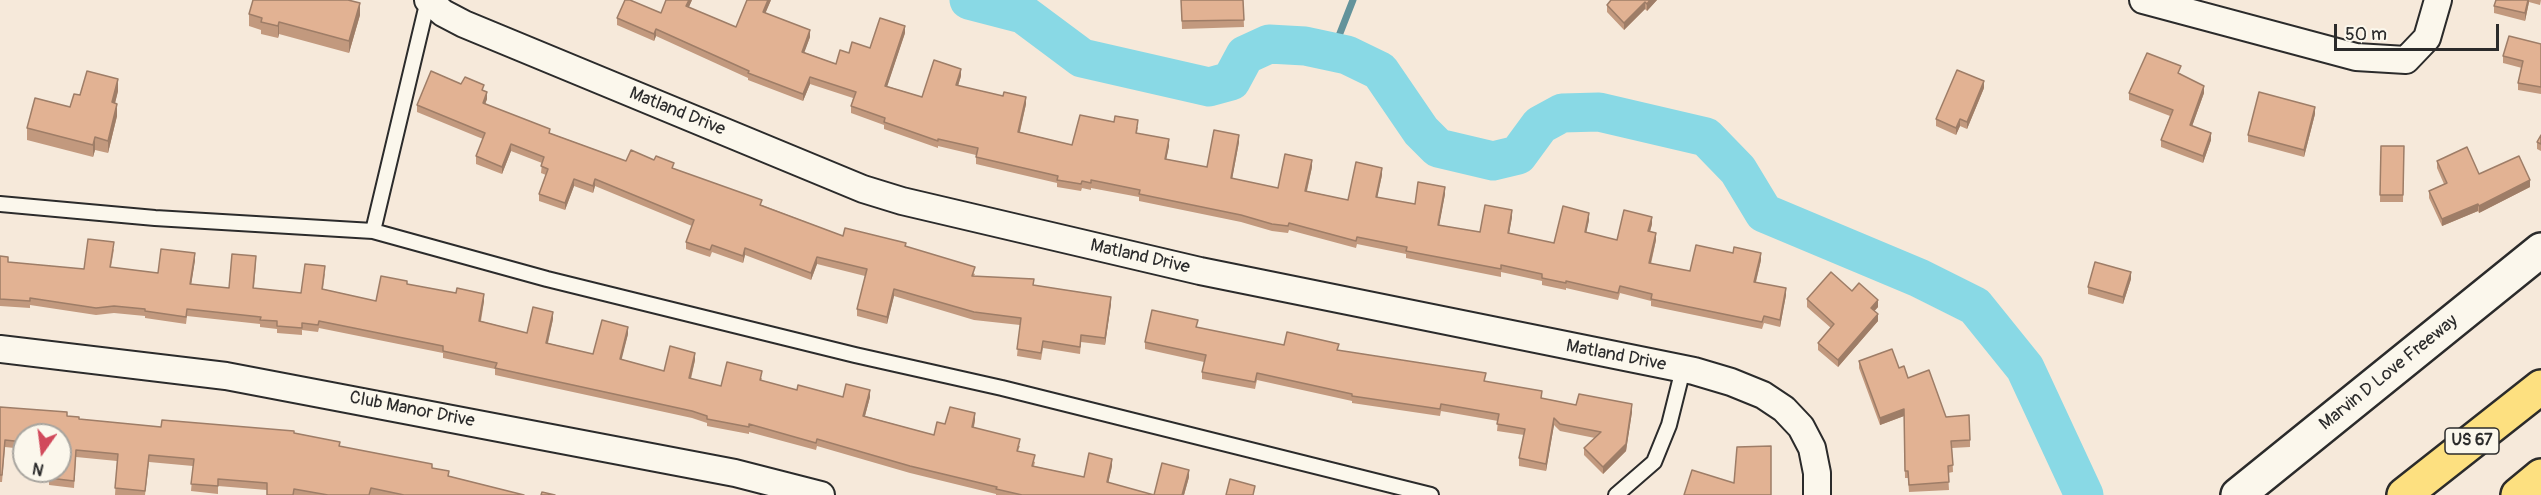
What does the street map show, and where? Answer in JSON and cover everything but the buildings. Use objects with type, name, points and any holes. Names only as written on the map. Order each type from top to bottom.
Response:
[{"type":"highway","name":"US 67","points":[[2404,495],[2541,387]]},
{"type":"highway","points":[[2518,495],[2541,476]]},
{"type":"main road","name":"Marvin D Love Freeway","points":[[2238,495],[2541,250]]},
{"type":"street","name":"Matland Drive","points":[[428,0],[443,13],[464,24],[863,189],[902,201],[1200,271],[1683,369],[1731,382],[1763,395],[1784,409],[1801,427],[1812,448],[1817,473],[1817,495]]},
{"type":"street","points":[[2143,0],[2356,57],[2406,60],[2427,38],[2438,0]]},
{"type":"street","name":"Club Manor Drive","points":[[0,349],[226,376],[723,471],[820,495]]},
{"type":"lane","points":[[373,231],[428,0]]},
{"type":"lane","points":[[0,204],[155,218],[373,231],[547,279],[855,355],[1002,388],[1431,495]]},
{"type":"lane","points":[[1616,495],[1654,462],[1669,425],[1683,369]]},
{"type":"waterway","points":[[969,0],[1023,14],[1082,58],[1209,87],[1231,81],[1245,55],[1269,44],[1305,46],[1347,55],[1380,71],[1421,131],[1438,148],[1493,161],[1518,155],[1540,125],[1562,113],[1599,112],[1706,137],[1738,170],[1764,213],[1919,278],[1975,306],[2025,368],[2084,495]]},
{"type":"waterway","points":[[1333,51],[1353,0]]}]
